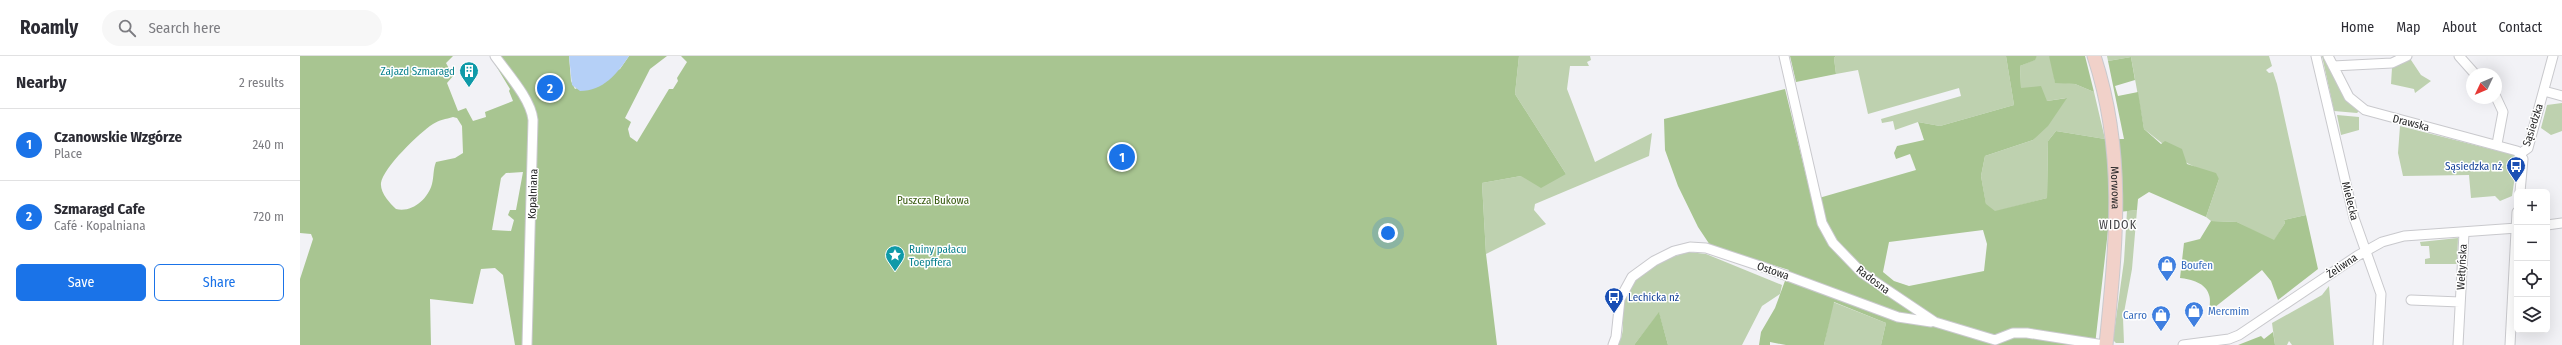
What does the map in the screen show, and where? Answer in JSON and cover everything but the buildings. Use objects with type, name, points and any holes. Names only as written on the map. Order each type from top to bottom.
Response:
[{"type":"main road","name":"Morwowa","points":[[2094,56],[2111,127],[2117,190],[2116,232],[2105,345]]},
{"type":"street","name":"Kopalniana","points":[[495,56],[519,92],[528,99],[533,115],[534,157],[527,345]]},
{"type":"street","name":"Radosna","points":[[1784,56],[1819,212],[1827,234],[1842,253],[1862,273],[1934,322],[1995,340],[2014,333],[2027,333],[2105,345]]},
{"type":"street","name":"Mielecka","points":[[2316,56],[2354,218],[2381,294],[2378,345]]},
{"type":"street","name":"Drawska","points":[[2328,56],[2349,96],[2365,110],[2497,144],[2521,153]]},
{"type":"street","points":[[2333,66],[2392,63],[2407,56]]},
{"type":"street","points":[[2459,56],[2470,68]]},
{"type":"street","name":"Sąsiedzka","points":[[2520,189],[2524,161],[2521,153],[2528,148],[2553,56]]},
{"type":"street","points":[[2544,91],[2562,96]]},
{"type":"street","points":[[2497,144],[2503,112],[2499,104]]},
{"type":"street","points":[[2550,225],[2562,224]]},
{"type":"street","name":"Żeliwna","points":[[2183,345],[2229,339],[2239,335],[2365,251],[2382,242],[2404,236],[2464,233],[2514,228]]},
{"type":"street","name":"Wełtyńska","points":[[2458,345],[2464,233]]},
{"type":"street","name":"Ostowa","points":[[1613,345],[1622,291],[1637,272],[1654,260],[1684,248],[1706,248],[1822,288],[1898,317],[1934,322]]},
{"type":"street","points":[[2510,345],[2514,261]]},
{"type":"street","name":"Wełtyńska","points":[[2411,300],[2460,302]]},
{"type":"green space","name":"Puszcza Bukowa","points":[[300,56],[453,56],[446,63],[453,76],[447,83],[458,111],[466,108],[473,121],[486,117],[485,112],[513,101],[509,91],[510,89],[490,56],[569,56],[571,81],[575,89],[620,69],[629,56],[667,56],[650,69],[625,118],[631,122],[628,129],[630,137],[637,142],[669,89],[673,89],[678,81],[677,78],[687,62],[681,56],[1519,56],[1515,94],[1566,174],[1541,188],[1521,176],[1482,183],[1486,254],[1497,345],[515,345],[503,275],[495,268],[481,269],[473,304],[430,299],[431,345],[300,345],[300,279],[313,239],[311,234],[300,233]],"holes":[[[453,117],[457,118],[462,126],[463,153],[455,158],[436,162],[430,190],[423,200],[408,209],[396,209],[386,198],[382,190],[381,183],[383,176],[411,142],[427,128],[433,124]],[[523,172],[516,210],[510,210],[508,215],[514,220],[511,231],[492,230],[501,178],[506,173]]]},
{"type":"green space","points":[[1519,56],[1590,56],[1591,60],[1587,62],[1589,66],[1570,66],[1567,89],[1595,162],[1652,133],[1649,156],[1535,204],[1534,210],[1546,224],[1486,254],[1482,183],[1521,176],[1566,174],[1515,94]]},
{"type":"green space","points":[[1790,56],[1836,56],[1834,58],[1836,74],[1796,82]]},
{"type":"green space","points":[[1836,56],[2006,56],[2014,105],[1940,126],[1918,122],[1895,130],[1893,121],[1882,123],[1881,119],[1961,96],[1959,88],[1868,114],[1858,70],[1836,74],[1834,58]]},
{"type":"green space","points":[[2006,56],[2037,56],[2035,60],[2020,66],[2021,88],[2041,86],[2047,101],[2067,98],[2048,126],[2033,140],[1985,156],[1981,176],[1986,204],[1995,211],[2047,198],[2048,141],[2056,131],[2105,139],[2124,139],[2108,61],[2131,57],[2135,80],[2115,86],[2118,96],[2138,92],[2144,129],[2161,144],[2165,141],[2182,149],[2187,164],[2216,173],[2219,179],[2206,217],[2149,192],[2138,199],[2137,210],[2110,213],[2095,345],[1881,345],[1886,323],[1834,302],[1824,345],[1786,345],[1770,342],[1770,345],[1759,345],[1761,332],[1775,308],[1789,270],[1710,245],[1698,227],[1678,186],[1665,150],[1664,119],[1785,89],[1812,200],[1916,170],[1910,154],[1896,159],[1894,153],[1897,146],[1924,140],[1918,122],[1940,126],[2014,105]],"holes":[[[1983,230],[1987,244],[1984,271],[1909,286],[1894,281],[1883,272],[1889,242]]]},
{"type":"green space","points":[[2037,56],[2049,56],[2051,59],[2055,82],[2075,84],[2094,92],[2105,139],[2056,131],[2048,141],[2047,198],[1994,212],[1986,205],[1981,176],[1985,156],[2033,140],[2066,98],[2047,101],[2021,88],[2020,66],[2034,60]]},
{"type":"green space","points":[[2049,56],[2085,56],[2094,92],[2075,84],[2055,83]]},
{"type":"green space","points":[[2107,56],[2269,56],[2272,66],[2266,70],[2269,73],[2273,72],[2277,84],[2306,215],[2284,220],[2285,223],[2274,241],[2237,222],[2211,221],[2206,217],[2219,179],[2187,163],[2144,129],[2131,57],[2108,61]]},
{"type":"green space","points":[[2322,56],[2325,56],[2346,100],[2359,111],[2357,113],[2334,111]]},
{"type":"green space","points":[[2409,57],[2421,75],[2431,81],[2415,93],[2414,89],[2391,84],[2392,68]]},
{"type":"green space","points":[[2562,103],[2562,131],[2551,135],[2541,128],[2547,105]]},
{"type":"green space","points":[[2337,115],[2359,117],[2359,130],[2341,135]]},
{"type":"green space","points":[[2400,126],[2514,155],[2517,163],[2512,196],[2500,201],[2495,196],[2471,198],[2469,175],[2403,176],[2398,153]]},
{"type":"green space","points":[[2137,210],[2132,269],[2123,318],[2124,343],[2116,343],[2113,340],[2124,261],[2127,211]]},
{"type":"green space","points":[[2306,215],[2318,269],[2278,300],[2271,281],[2262,270],[2210,311],[2210,297],[2205,287],[2198,282],[2180,278],[2184,243],[2200,239],[2211,221],[2237,222],[2274,240],[2285,223],[2284,220]]},
{"type":"green space","points":[[2458,238],[2457,264],[2425,264],[2425,259],[2430,258],[2429,246],[2421,246],[2420,242]]},
{"type":"green space","points":[[1689,252],[1706,254],[1782,285],[1780,294],[1762,306],[1742,345],[1668,345],[1659,313],[1634,345],[1618,345],[1623,329],[1623,303],[1626,292],[1632,283],[1648,268]]},
{"type":"green space","points":[[2329,286],[2334,345],[2292,345],[2289,341],[2287,345],[2275,345],[2272,323],[2322,295]]},
{"type":"green space","points":[[1833,302],[1886,323],[1881,345],[1824,345]]},
{"type":"green space","points":[[1659,312],[1668,345],[1634,345]]},
{"type":"green space","points":[[2273,332],[2275,345],[2238,345],[2261,336],[2264,339]]},
{"type":"water","points":[[569,56],[629,56],[620,69],[602,85],[596,88],[580,91],[572,85]]},
{"type":"place","name":"Zajazd Szmaragd","points":[[469,88]]},
{"type":"place","name":"Szmaragd Cafe","points":[[550,88]]},
{"type":"place","name":"Czanowskie Wzgórze","points":[[1122,157]]},
{"type":"place","name":"Sąsiedzka nż","points":[[2516,183]]},
{"type":"place","name":"Ruiny pałacu Toepffera","points":[[895,272]]},
{"type":"place","name":"Boufen","points":[[2167,282]]},
{"type":"place","name":"Lechicka nż","points":[[1614,314]]},
{"type":"place","name":"Mercmim","points":[[2194,328]]},
{"type":"place","name":"Carro","points":[[2161,332]]},
{"type":"district","name":"WIDOK","points":[[2118,225]]}]
